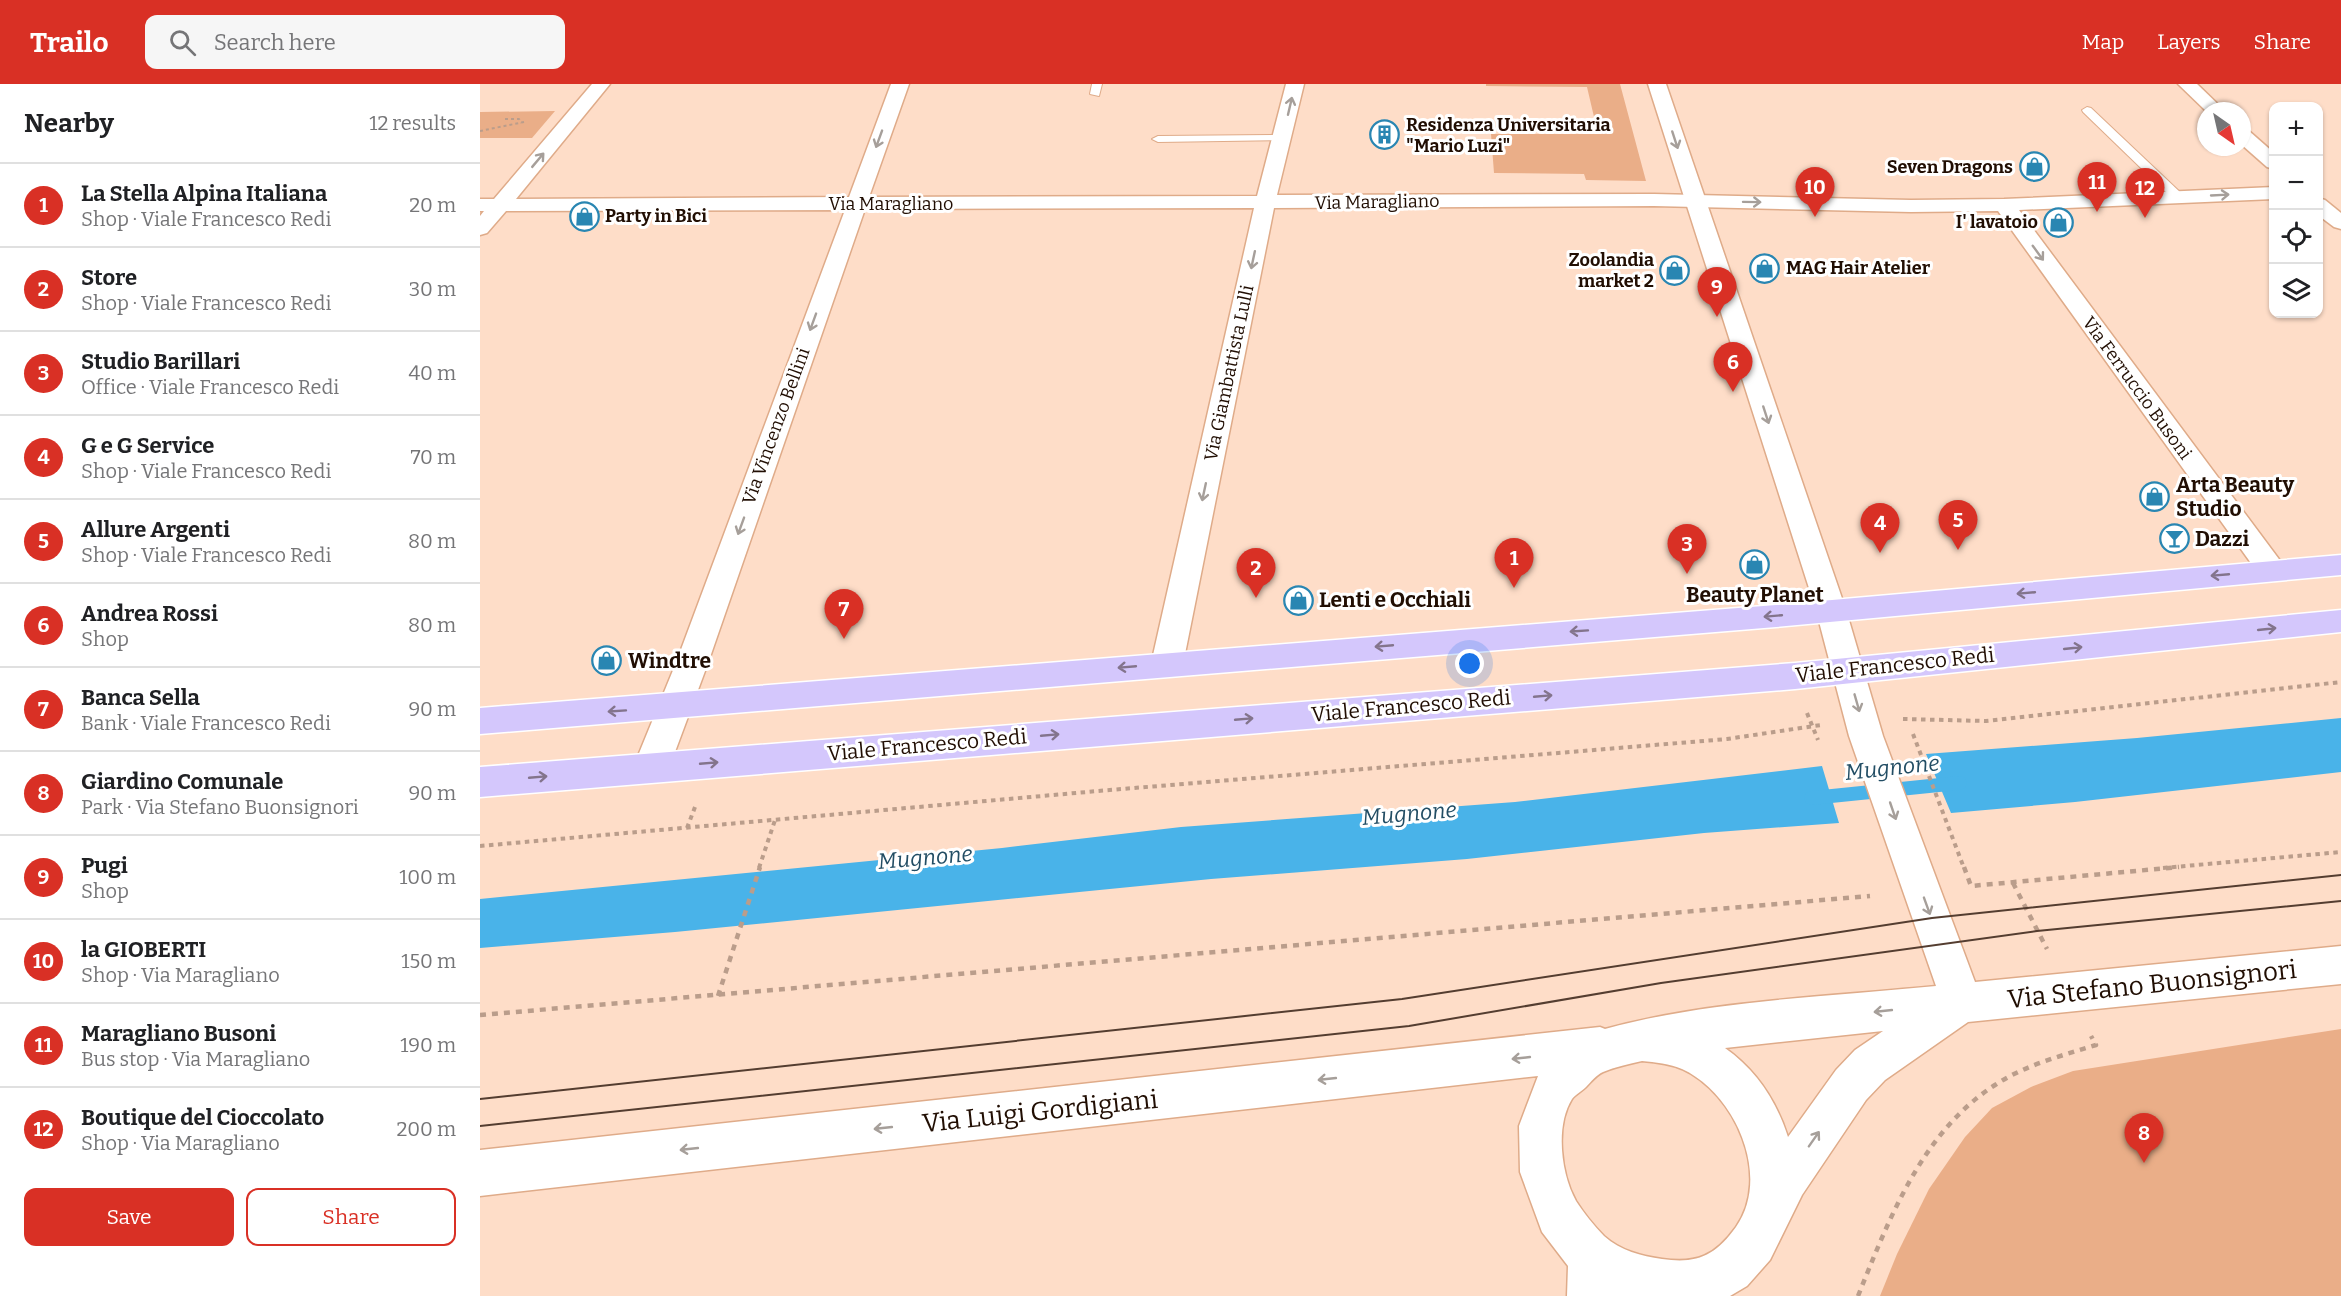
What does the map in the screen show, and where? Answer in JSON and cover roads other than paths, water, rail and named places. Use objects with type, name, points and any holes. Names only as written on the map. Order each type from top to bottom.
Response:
[{"type":"main road","points":[[480,721],[1831,610],[2341,565]]},
{"type":"main road","name":"Viale Francesco Redi","points":[[480,782],[1847,670],[2341,621]]},
{"type":"street","points":[[480,229],[490,205],[601,84]]},
{"type":"street","name":"Via Vincenzo Bellini","points":[[651,768],[900,84]]},
{"type":"street","name":"Via Giambattista Lulli","points":[[1167,664],[1265,203],[1295,84]]},
{"type":"street","points":[[1658,84],[1694,201],[1831,610],[1864,729],[1962,1003]]},
{"type":"street","points":[[2187,84],[2206,102]]},
{"type":"street","points":[[2251,143],[2269,159]]},
{"type":"street","name":"Via Maragliano","points":[[490,205],[1694,201],[1891,206],[2004,205],[2269,193]]},
{"type":"street","points":[[2323,197],[2341,223]]},
{"type":"street","name":"Via Ferruccio Busoni","points":[[2004,205],[2272,570]]},
{"type":"street","name":"Via Stefano Buonsignori","points":[[1614,1044],[1726,1027],[2341,965]]},
{"type":"street","name":"Via Stefano Buonsignori","points":[[1762,1225],[1786,1179],[1851,1085],[1870,1065],[1962,1003]]},
{"type":"street","points":[[1735,1296],[1762,1225],[1774,1174],[1767,1141],[1755,1112],[1735,1085],[1711,1064],[1685,1049],[1656,1041],[1614,1044],[1572,1065],[1560,1078],[1544,1109],[1538,1146],[1545,1186],[1553,1205],[1577,1241],[1592,1276],[1629,1278],[1670,1287],[1691,1285],[1727,1272],[1762,1225]]},
{"type":"street","name":"Via Luigi Gordigiani","points":[[480,1173],[1614,1044]]},
{"type":"lane","points":[[2087,110],[2178,197]]},
{"type":"lane","points":[[1158,139],[1282,138]]},
{"type":"water","points":[[2341,718],[2341,772],[2075,802],[1951,813],[1926,754],[2137,738]]},
{"type":"water","points":[[1822,766],[1839,823],[1704,833],[1467,859],[1211,879],[675,932],[480,948],[480,899],[1002,848],[1181,827],[1515,802]]},
{"type":"waterway","name":"Mugnone","points":[[1812,798],[1959,783]]},
{"type":"tram line","points":[[480,1099],[1402,999],[1932,918],[2341,875]]},
{"type":"tram line","points":[[480,1126],[1409,1026],[1661,983],[2037,931],[2341,901]]},
{"type":"place","name":"Residenza Universitaria \"Mario Luzi\"","points":[[1385,135]]},
{"type":"place","name":"Seven Dragons","points":[[2034,167]]},
{"type":"place","name":"Maragliano Busoni","points":[[2097,212]]},
{"type":"place","name":"Party in Bici","points":[[584,216]]},
{"type":"place","name":"la GIOBERTI","points":[[1815,217]]},
{"type":"place","name":"Boutique del Cioccolato","points":[[2145,218]]},
{"type":"place","name":"I' lavatoio","points":[[2059,222]]},
{"type":"place","name":"MAG Hair Atelier","points":[[1765,268]]},
{"type":"place","name":"Zoolandia market 2","points":[[1675,270]]},
{"type":"place","name":"Pugi","points":[[1717,317]]},
{"type":"place","name":"Andrea Rossi","points":[[1733,392]]},
{"type":"place","name":"Arta Beauty Studio","points":[[2155,497]]},
{"type":"place","name":"Dazzi","points":[[2174,539]]},
{"type":"place","name":"Allure Argenti","points":[[1958,550]]},
{"type":"place","name":"G e G Service","points":[[1880,553]]},
{"type":"place","name":"Beauty Planet","points":[[1755,564]]},
{"type":"place","name":"Studio Barillari","points":[[1687,574]]},
{"type":"place","name":"La Stella Alpina Italiana","points":[[1514,588]]},
{"type":"place","name":"Store","points":[[1256,598]]},
{"type":"place","name":"Lenti e Occhiali","points":[[1298,600]]},
{"type":"place","name":"Banca Sella","points":[[844,639]]},
{"type":"place","name":"Windtre","points":[[607,661]]},
{"type":"place","name":"Giardino Comunale","points":[[2144,1163]]}]
